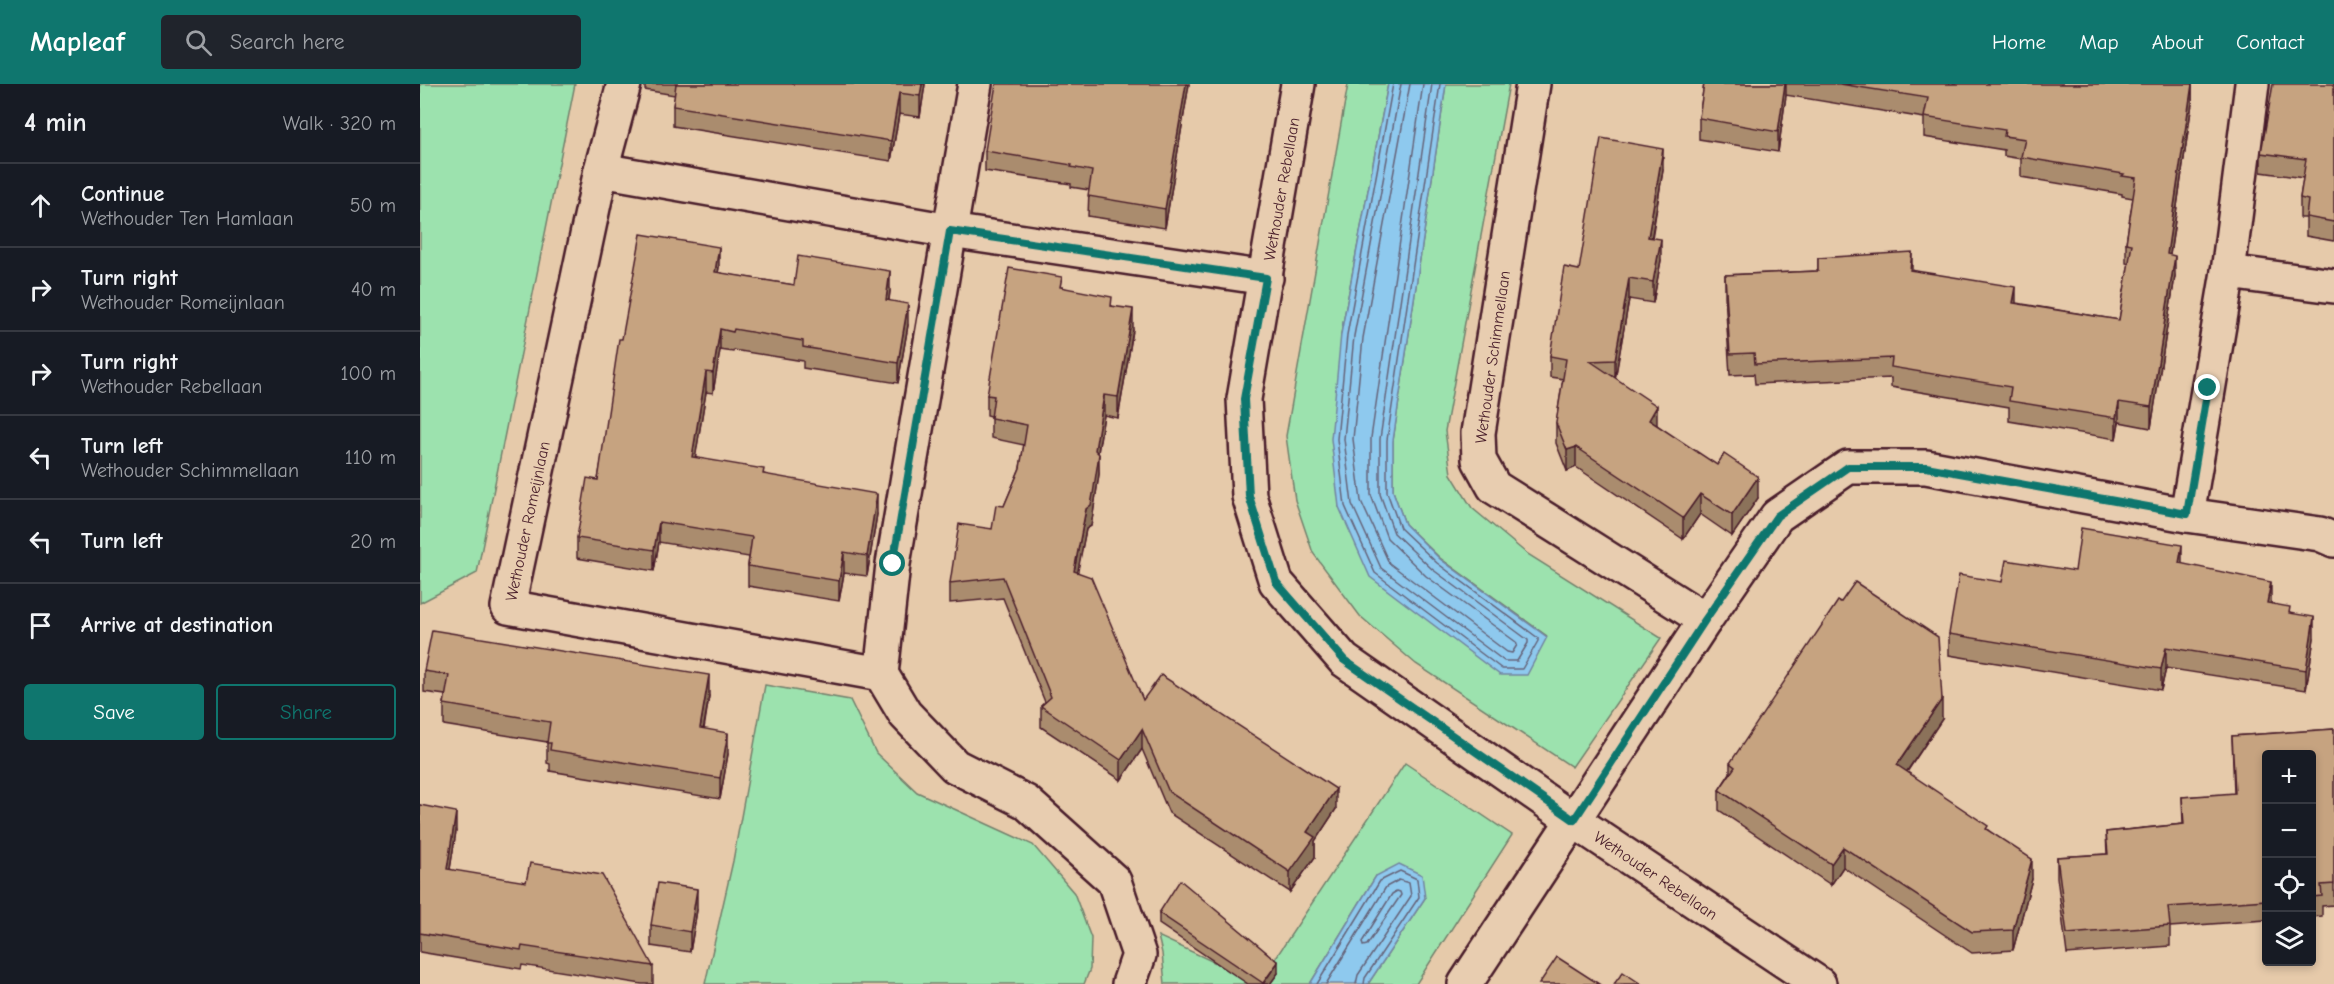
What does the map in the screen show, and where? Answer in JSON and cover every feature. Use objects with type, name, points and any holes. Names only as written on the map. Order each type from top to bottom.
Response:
[{"type":"street","name":"Wethouder Romeijnlaan","points":[[624,84],[601,170],[508,608],[881,674]]},
{"type":"street","points":[[975,84],[893,564],[881,674],[905,714],[955,766],[1026,801],[1114,881],[1139,955],[1129,984]]},
{"type":"street","name":"Wethouder Rebellaan","points":[[1298,84],[1244,399],[1249,496],[1276,582],[1344,660],[1574,820],[1820,984]]},
{"type":"street","name":"Wethouder Schimmellaan","points":[[1533,84],[1478,433],[1479,460],[1494,487],[1705,620]]},
{"type":"street","points":[[2187,514],[2229,272],[2252,84]]},
{"type":"street","points":[[601,170],[950,231],[1266,278]]},
{"type":"street","points":[[2229,272],[2334,286]]},
{"type":"street","points":[[1465,984],[1705,620],[1777,516],[1848,467],[1926,467],[2187,514],[2320,534],[2334,540]]},
{"type":"green space","points":[[420,84],[575,84],[477,573],[420,603]]},
{"type":"green space","points":[[1348,84],[1388,84],[1341,334],[1339,507],[1547,636],[1440,558],[1405,524],[1393,491],[1393,441],[1446,84],[1509,84],[1445,431],[1451,474],[1472,508],[1526,553],[1661,638],[1572,767],[1416,664],[1360,616],[1313,553],[1295,500],[1286,436]]},
{"type":"green space","points":[[765,685],[850,700],[876,753],[917,792],[1033,845],[1074,893],[1091,938],[1090,969],[1084,984],[705,984],[733,861]]},
{"type":"green space","points":[[1405,763],[1512,835],[1416,984],[1368,984],[1425,898],[1376,876],[1310,984],[1165,984],[1158,936],[1259,983]]},
{"type":"water","points":[[1388,84],[1446,84],[1393,441],[1393,491],[1405,524],[1440,559],[1547,637],[1527,675],[1500,675],[1370,577],[1339,507],[1331,439],[1341,334]]},
{"type":"water","points":[[1399,864],[1422,875],[1425,898],[1368,984],[1310,984],[1376,876]]},
{"type":"building","points":[[676,84],[922,84],[920,96],[899,93],[891,141],[673,106]]},
{"type":"building","points":[[996,84],[1186,84],[1165,209],[1088,196],[1092,171],[1071,167],[1072,165],[985,151]]},
{"type":"building","points":[[1704,84],[1785,84],[1778,132],[1699,118]]},
{"type":"building","points":[[1840,84],[2192,84],[2167,254],[2175,256],[2151,407],[2119,402],[2116,418],[2009,401],[2011,387],[1891,367],[1892,358],[1755,364],[1754,353],[1730,354],[1725,275],[1818,271],[1818,258],[1912,252],[1910,270],[2016,287],[2013,303],[2119,320],[2132,244],[2126,243],[2136,178],[2021,157],[2025,139],[2004,136],[2005,130],[1924,117],[1928,98]]},
{"type":"building","points":[[2273,84],[2334,84],[2334,222],[2306,217],[2308,200],[2300,198],[2306,159],[2261,153]]},
{"type":"building","points":[[1601,138],[1663,149],[1648,237],[1661,239],[1653,282],[1629,278],[1615,360],[1590,361],[1657,406],[1649,420],[1717,465],[1724,454],[1758,477],[1732,515],[1700,494],[1683,518],[1576,447],[1567,450],[1556,423],[1566,359],[1550,356],[1564,267],[1579,270]]},
{"type":"building","points":[[641,234],[719,247],[715,272],[794,285],[798,256],[890,271],[886,300],[908,304],[898,363],[803,347],[803,341],[734,329],[733,332],[720,329],[713,373],[706,372],[692,457],[764,469],[763,474],[877,494],[867,556],[844,552],[839,581],[748,566],[752,537],[659,522],[654,550],[577,538],[587,478],[598,480],[619,339],[622,339]]},
{"type":"building","points":[[1009,268],[1062,277],[1060,287],[1112,297],[1111,306],[1133,309],[1118,397],[1104,395],[1095,450],[1099,454],[1093,494],[1091,505],[1086,509],[1074,571],[1091,577],[1143,700],[1161,675],[1336,789],[1307,832],[1315,837],[1290,872],[1169,792],[1142,729],[1121,760],[1041,706],[1051,697],[1003,577],[950,583],[959,524],[992,529],[996,505],[1004,506],[1020,468],[1027,425],[991,418],[994,396],[987,395]]},
{"type":"building","points":[[2081,528],[2182,545],[2179,563],[2271,582],[2267,603],[2290,607],[2289,613],[2314,617],[2306,670],[2166,647],[2161,669],[1949,634],[1959,575],[2002,582],[2006,560],[2075,571]]},
{"type":"building","points":[[1855,582],[1938,637],[1942,699],[1897,765],[1988,826],[1986,829],[2032,859],[2013,930],[1972,932],[1843,847],[1831,864],[1719,790],[1735,767],[1730,763],[1838,601],[1841,602]]},
{"type":"building","points":[[432,630],[709,675],[700,728],[728,733],[720,778],[550,750],[551,743],[547,743],[550,722],[444,704],[449,675],[424,671]]},
{"type":"building","points":[[2334,729],[2334,884],[2321,885],[2322,896],[2316,897],[2316,750],[2262,750],[2262,900],[2168,907],[2170,926],[2067,934],[2057,857],[2108,854],[2106,832],[2184,824],[2182,797],[2235,793],[2232,736]]},
{"type":"building","points":[[420,805],[456,812],[447,869],[526,882],[530,863],[602,875],[653,966],[522,946],[521,950],[420,933]]},
{"type":"building","points":[[1180,880],[1278,962],[1263,983],[1159,913]]},
{"type":"building","points":[[658,883],[697,889],[690,932],[651,925]]},
{"type":"building","points":[[1557,957],[1599,984],[1539,984]]},
{"type":"building","points":[[1623,972],[1641,984],[1614,984]]},
{"type":"route","points":[[893,564],[950,231],[1266,278],[1244,399],[1249,496],[1276,582],[1344,660],[1574,820],[1705,620],[1777,516],[1848,467],[1926,467],[2187,514],[2208,388]]}]
